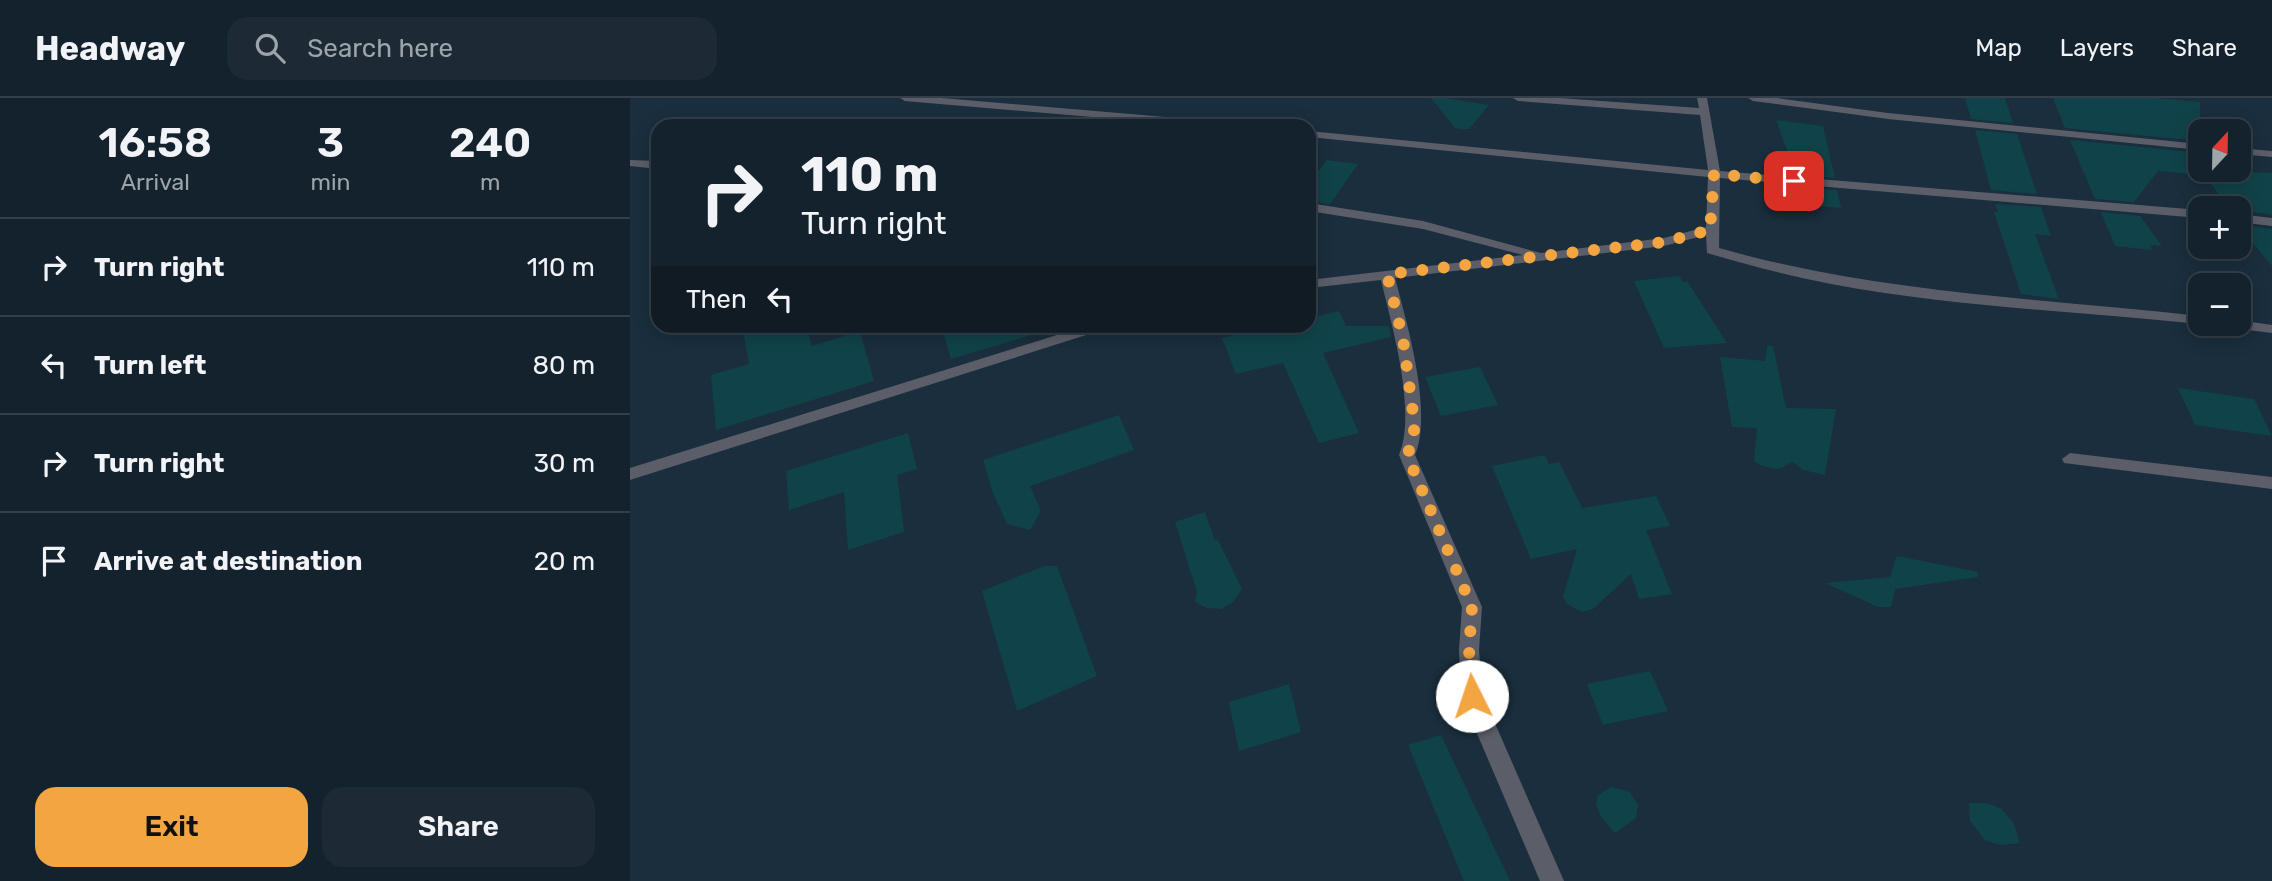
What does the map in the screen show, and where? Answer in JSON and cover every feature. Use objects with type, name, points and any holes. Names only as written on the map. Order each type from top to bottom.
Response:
[{"type":"street","points":[[905,98],[1153,119]]},
{"type":"street","points":[[1518,98],[1706,112]]},
{"type":"street","points":[[1702,98],[1714,174],[1710,230],[1712,250],[1810,278],[1947,295],[2188,319]]},
{"type":"street","points":[[1753,98],[1888,116],[2188,146]]},
{"type":"street","points":[[1316,135],[1714,174],[2188,213]]},
{"type":"street","points":[[2251,153],[2272,155]]},
{"type":"street","points":[[630,163],[651,164]]},
{"type":"street","points":[[1316,208],[1359,212],[1473,236],[1543,256]]},
{"type":"street","points":[[2251,220],[2272,222]]},
{"type":"street","points":[[1316,283],[1664,242],[1710,230]]},
{"type":"street","points":[[1387,274],[1403,339],[1414,421],[1414,439],[1407,455],[1472,607],[1469,650],[1472,696],[1552,881]]},
{"type":"street","points":[[2251,326],[2272,329]]},
{"type":"street","points":[[630,474],[1079,333]]},
{"type":"street","points":[[2070,459],[2272,483]]},
{"type":"building","points":[[1431,98],[1489,105],[1469,129],[1462,129],[1455,128]]},
{"type":"building","points":[[1965,98],[2005,98],[2013,123],[1971,119]]},
{"type":"building","points":[[2053,98],[2157,98],[2200,102],[2200,119],[2188,119],[2188,140],[2065,128]]},
{"type":"building","points":[[1776,120],[1823,126],[1835,178],[1796,175]]},
{"type":"building","points":[[1975,130],[2017,134],[2037,194],[1991,190]]},
{"type":"building","points":[[2070,140],[2188,152],[2188,174],[2158,171],[2134,202],[2095,199]]},
{"type":"building","points":[[1327,160],[1358,164],[1330,204],[1316,202],[1316,174]]},
{"type":"building","points":[[2251,172],[2272,173],[2272,215],[2251,212],[2251,196],[2220,196],[2210,182],[2251,182]]},
{"type":"building","points":[[1801,187],[1837,190],[1841,208],[1807,205]]},
{"type":"building","points":[[1995,204],[2041,207],[2051,236],[2035,234],[2059,299],[2021,294],[1994,212],[1998,212]]},
{"type":"building","points":[[2101,212],[2140,216],[2162,246],[2150,245],[2152,250],[2115,246]]},
{"type":"building","points":[[2251,226],[2272,229],[2272,266],[2251,241]]},
{"type":"building","points":[[1679,276],[1683,282],[1687,281],[1727,343],[1664,348],[1634,281]]},
{"type":"building","points":[[1339,311],[1346,326],[1389,326],[1391,337],[1323,353],[1359,433],[1319,443],[1283,363],[1236,374],[1222,338],[1245,333],[1316,333],[1316,316]]},
{"type":"building","points":[[743,333],[808,333],[812,346],[861,333],[874,381],[716,430],[711,375],[749,364]]},
{"type":"building","points":[[943,333],[1038,333],[951,359]]},
{"type":"building","points":[[1767,346],[1773,346],[1786,408],[1836,409],[1825,475],[1803,470],[1793,462],[1778,469],[1762,466],[1754,461],[1757,428],[1732,427],[1720,357],[1765,361]]},
{"type":"building","points":[[1480,367],[1498,405],[1441,416],[1425,377]]},
{"type":"building","points":[[2178,388],[2254,399],[2272,436],[2195,425]]},
{"type":"building","points":[[1119,415],[1134,450],[1030,486],[1041,511],[1030,530],[1007,524],[993,493],[983,460]]},
{"type":"building","points":[[908,433],[917,469],[897,475],[904,532],[848,550],[844,492],[789,510],[786,471]]},
{"type":"building","points":[[1545,455],[1549,464],[1559,462],[1582,508],[1656,496],[1670,526],[1646,530],[1672,594],[1639,599],[1631,574],[1593,609],[1582,612],[1567,604],[1563,597],[1577,549],[1531,559],[1492,466]]},
{"type":"building","points":[[1205,512],[1215,541],[1218,540],[1242,589],[1233,602],[1221,609],[1207,608],[1195,602],[1197,592],[1175,522]]},
{"type":"building","points":[[1897,556],[1978,572],[1978,577],[1895,589],[1891,607],[1878,607],[1825,583],[1890,577]]},
{"type":"building","points":[[1044,566],[1057,566],[1097,676],[1017,711],[982,591]]},
{"type":"building","points":[[1650,671],[1668,711],[1603,725],[1587,684]]},
{"type":"building","points":[[1289,684],[1301,732],[1239,751],[1229,702]]},
{"type":"building","points":[[1441,735],[1510,881],[1464,881],[1408,745]]},
{"type":"building","points":[[1611,787],[1630,792],[1638,805],[1636,818],[1615,833],[1601,817],[1596,804],[1598,795]]},
{"type":"building","points":[[1969,803],[1986,803],[2002,809],[2013,822],[2020,843],[2000,845],[1985,840],[1970,821]]},
{"type":"route","points":[[1472,696],[1469,650],[1472,607],[1407,455],[1414,439],[1414,421],[1403,339],[1387,274],[1664,242],[1710,230],[1714,174],[1794,181]]}]
